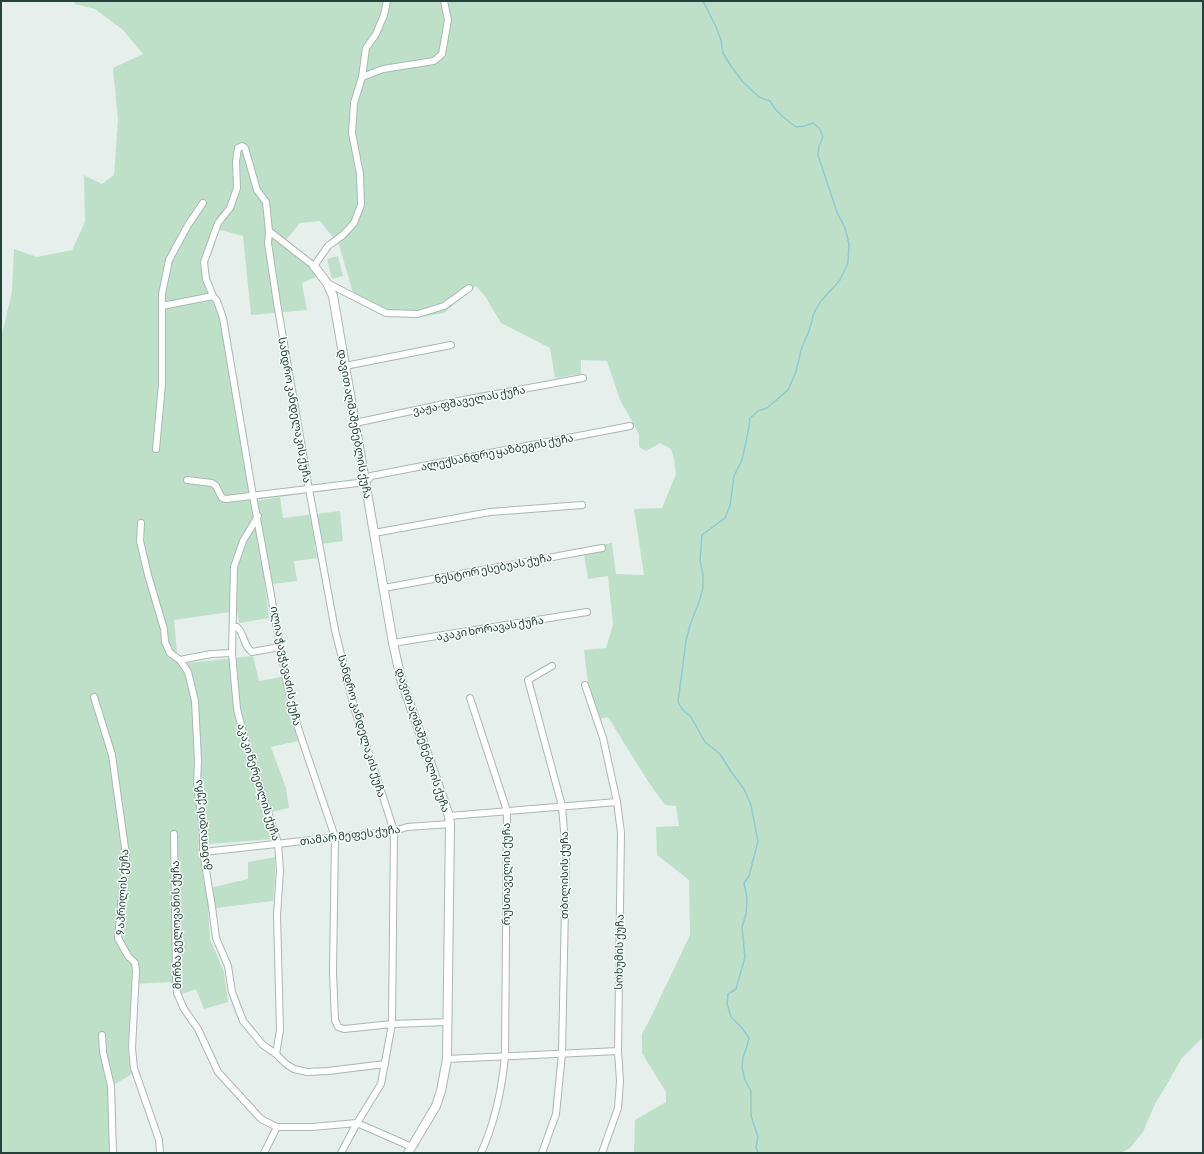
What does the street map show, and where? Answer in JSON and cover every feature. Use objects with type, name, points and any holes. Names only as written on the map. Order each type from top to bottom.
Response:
[{"type":"street","points":[[314,266],[328,246],[343,235],[354,223],[360,205],[360,174],[352,134],[354,103],[362,77],[366,48],[376,34],[384,15],[387,1]]},
{"type":"street","points":[[362,77],[384,69],[434,61],[442,54],[448,20],[444,1]]},
{"type":"street","name":"სანდრო კანდელაკის ქუჩა","points":[[218,223],[230,208],[237,188],[237,154],[238,148],[242,146],[245,148],[257,190],[266,202],[269,231],[268,243],[277,303],[308,489],[335,630],[354,707],[394,831],[392,1024],[381,1084],[340,1153]]},
{"type":"street","points":[[156,449],[162,384],[162,294],[169,260],[188,225],[203,203]]},
{"type":"street","name":"ილია ჭავჭავაძის ქუჩა","points":[[218,223],[204,262],[206,279],[213,296],[217,301],[223,318],[288,689],[299,731],[335,837],[333,972],[336,1020],[338,1027],[344,1029],[392,1024],[448,1022]]},
{"type":"street","name":"დავით აღმაშენებლის ქუჩა","points":[[269,231],[314,266],[327,283],[333,296],[393,643],[401,679],[449,820],[447,1059],[442,1091],[436,1106],[410,1150]]},
{"type":"street","points":[[327,283],[386,313],[418,314],[444,306],[469,288]]},
{"type":"street","points":[[162,306],[213,296]]},
{"type":"street","points":[[345,366],[451,345]]},
{"type":"street","name":"ვაჟა-ფშაველას ქუჩა","points":[[355,423],[458,401],[583,378]]},
{"type":"street","name":"ალექსანდრე ყაზბეგის ქუჩა","points":[[187,480],[212,483],[216,486],[222,498],[226,499],[253,496],[366,482],[372,476],[630,426]]},
{"type":"street","points":[[374,533],[490,512],[582,505]]},
{"type":"street","name":"აკაკი წერეთლის ქუჩა","points":[[258,516],[243,541],[234,567],[232,652],[237,709],[245,741],[278,843],[280,870],[277,914],[280,1030],[276,1054]]},
{"type":"street","name":"განთიადის ქუჩა","points":[[141,524],[140,541],[148,575],[164,629],[165,642],[170,653],[180,660],[188,672],[195,701],[198,761],[197,784],[203,831],[202,852],[216,938],[228,966],[232,992],[243,1020],[263,1045],[294,1069],[307,1072],[328,1071],[385,1064]]},
{"type":"street","name":"ნესტორ ესებუას ქუჩა","points":[[384,588],[602,548]]},
{"type":"street","name":"აკაკი ხორავას ქუჩა","points":[[393,643],[587,612]]},
{"type":"street","points":[[233,627],[238,627],[240,629],[245,644],[252,652],[280,647]]},
{"type":"street","points":[[180,660],[210,654],[232,652]]},
{"type":"street","name":"თბილისის ქუჩა","points":[[542,1153],[556,1114],[562,1054],[566,856],[562,806],[528,680],[552,666]]},
{"type":"street","name":"სოხუმის ქუჩა","points":[[586,685],[603,738],[617,802],[621,833],[618,1051],[620,1080],[618,1108],[602,1153]]},
{"type":"street","name":"9 აპრილის ქუჩა","points":[[94,697],[112,755],[126,855],[118,938],[128,956],[135,963],[136,971],[132,1048],[134,1068],[159,1140],[160,1153]]},
{"type":"street","name":"რუსთაველის ქუჩა","points":[[470,698],[507,811],[505,1056],[503,1078],[493,1121],[481,1153]]},
{"type":"street","name":"თამარ მეფეს ქუჩა","points":[[202,852],[394,831],[407,827],[507,811],[617,802]]},
{"type":"street","name":"მირზა გელოვანის ქუჩა","points":[[174,834],[177,993],[184,1009],[198,1029],[218,1072],[261,1119],[276,1127]]},
{"type":"street","points":[[102,1035],[103,1052],[111,1086],[113,1153]]},
{"type":"street","points":[[447,1059],[618,1051]]},
{"type":"street","points":[[264,1153],[276,1127],[312,1127],[357,1123],[410,1150]]},
{"type":"green space","points":[[74,1],[1203,1],[1203,1037],[1182,1058],[1155,1104],[1143,1132],[1130,1148],[1121,1153],[634,1152],[635,1120],[666,1102],[666,1092],[642,1053],[642,1034],[690,935],[689,880],[657,855],[656,827],[679,826],[676,806],[665,805],[649,783],[608,717],[600,719],[588,683],[584,650],[606,648],[613,625],[608,576],[588,579],[583,548],[612,543],[616,574],[644,575],[634,509],[662,508],[676,474],[671,449],[660,443],[646,451],[639,447],[639,434],[620,400],[607,361],[581,360],[581,374],[555,378],[550,348],[501,323],[485,296],[476,286],[444,313],[416,318],[382,309],[354,296],[339,245],[320,221],[300,223],[282,245],[313,267],[319,276],[302,283],[307,310],[251,315],[243,236],[213,228],[200,263],[207,292],[219,314],[251,502],[280,497],[283,518],[340,511],[343,541],[314,545],[318,558],[294,561],[297,581],[265,585],[269,618],[239,623],[237,611],[174,620],[178,664],[253,656],[259,681],[282,677],[288,707],[298,741],[271,747],[286,788],[289,808],[263,814],[272,839],[198,845],[205,889],[248,879],[248,862],[275,857],[273,901],[208,909],[210,939],[224,972],[228,1002],[204,1009],[196,989],[174,997],[171,982],[132,984],[128,1050],[132,1074],[110,1087],[109,1153],[1,1153],[1,339],[12,291],[14,249],[37,257],[72,250],[85,222],[84,175],[102,184],[114,175],[118,120],[113,68],[143,54],[123,30],[95,9],[75,4]]},
{"type":"green space","points":[[338,256],[343,276],[332,279],[327,259]]},
{"type":"waterway","points":[[703,1],[716,27],[721,40],[723,53],[743,82],[759,97],[770,101],[776,110],[796,127],[813,123],[820,129],[823,137],[819,146],[818,155],[837,212],[845,228],[849,244],[848,263],[840,280],[820,302],[814,313],[809,331],[801,350],[796,372],[788,390],[767,408],[758,411],[750,418],[742,460],[734,476],[730,506],[725,518],[702,535],[700,560],[703,575],[703,588],[686,641],[678,702],[682,709],[691,717],[705,742],[720,754],[744,789],[751,805],[758,841],[749,876],[744,883],[747,898],[746,914],[742,927],[745,957],[736,989],[728,994],[727,1004],[731,1017],[749,1038],[742,1067],[745,1080],[751,1091],[751,1116],[758,1137],[756,1147],[758,1153]]}]
